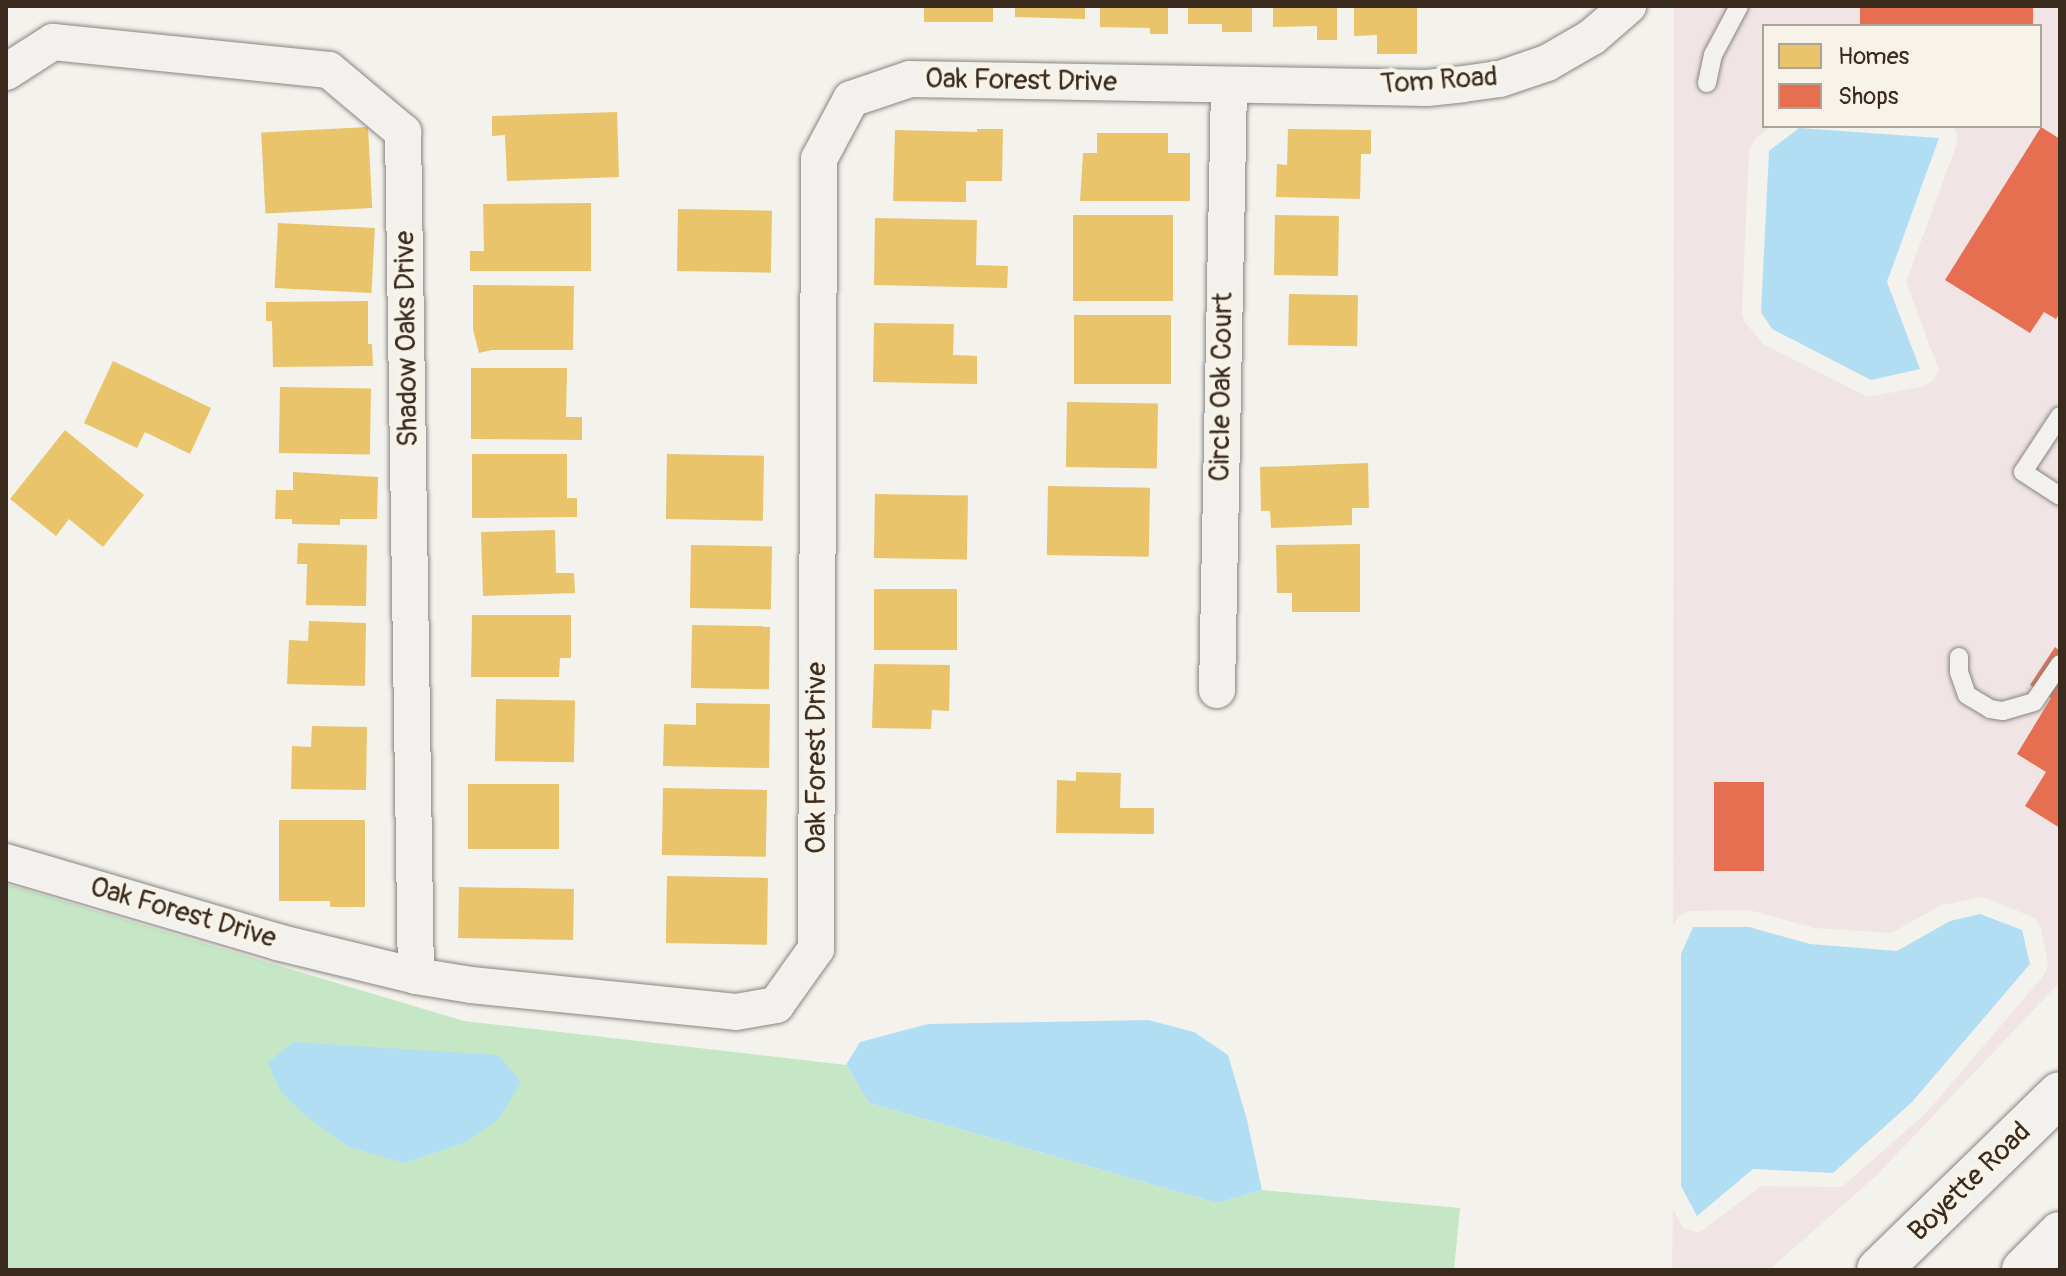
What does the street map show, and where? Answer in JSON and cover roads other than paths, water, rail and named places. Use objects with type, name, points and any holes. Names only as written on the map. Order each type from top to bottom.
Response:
[{"type":"main road","name":"Boyette Road","points":[[1879,1270],[2060,1094]]},
{"type":"main road","points":[[2024,1270],[2060,1234]]},
{"type":"street","name":"Tom Road","points":[[1229,85],[1427,88],[1500,79],[1572,51],[1628,6]]},
{"type":"street","name":"Shadow Oaks Drive","points":[[6,72],[53,42],[329,70],[403,132],[416,976]]},
{"type":"street","name":"Oak Forest Drive","points":[[6,862],[277,942],[416,976],[471,985],[736,1012],[776,1005],[816,949],[819,159],[851,99],[910,79],[1229,85]]},
{"type":"street","name":"Circle Oak Court","points":[[1217,690],[1229,85]]},
{"type":"lane","points":[[1707,83],[1713,55],[1739,6]]},
{"type":"lane","points":[[2060,416],[2023,472],[2060,496]]},
{"type":"lane","points":[[1959,657],[1959,672],[1967,695],[1990,709],[2003,711],[2034,702],[2060,664]]},
{"type":"water","points":[[1799,128],[1939,138],[1887,282],[1920,369],[1871,380],[1772,329],[1761,312],[1769,151]]},
{"type":"water","points":[[1980,914],[2022,930],[2030,964],[1912,1102],[1833,1173],[1753,1169],[1697,1216],[1681,1186],[1681,954],[1693,927],[1749,927],[1810,944],[1897,951],[1950,921]]},
{"type":"water","points":[[1148,1020],[1194,1032],[1228,1055],[1247,1120],[1262,1190],[1217,1203],[869,1103],[846,1065],[860,1042],[928,1024]]},
{"type":"water","points":[[294,1042],[498,1055],[521,1082],[498,1120],[464,1143],[404,1163],[347,1146],[302,1113],[279,1089],[268,1062]]}]
